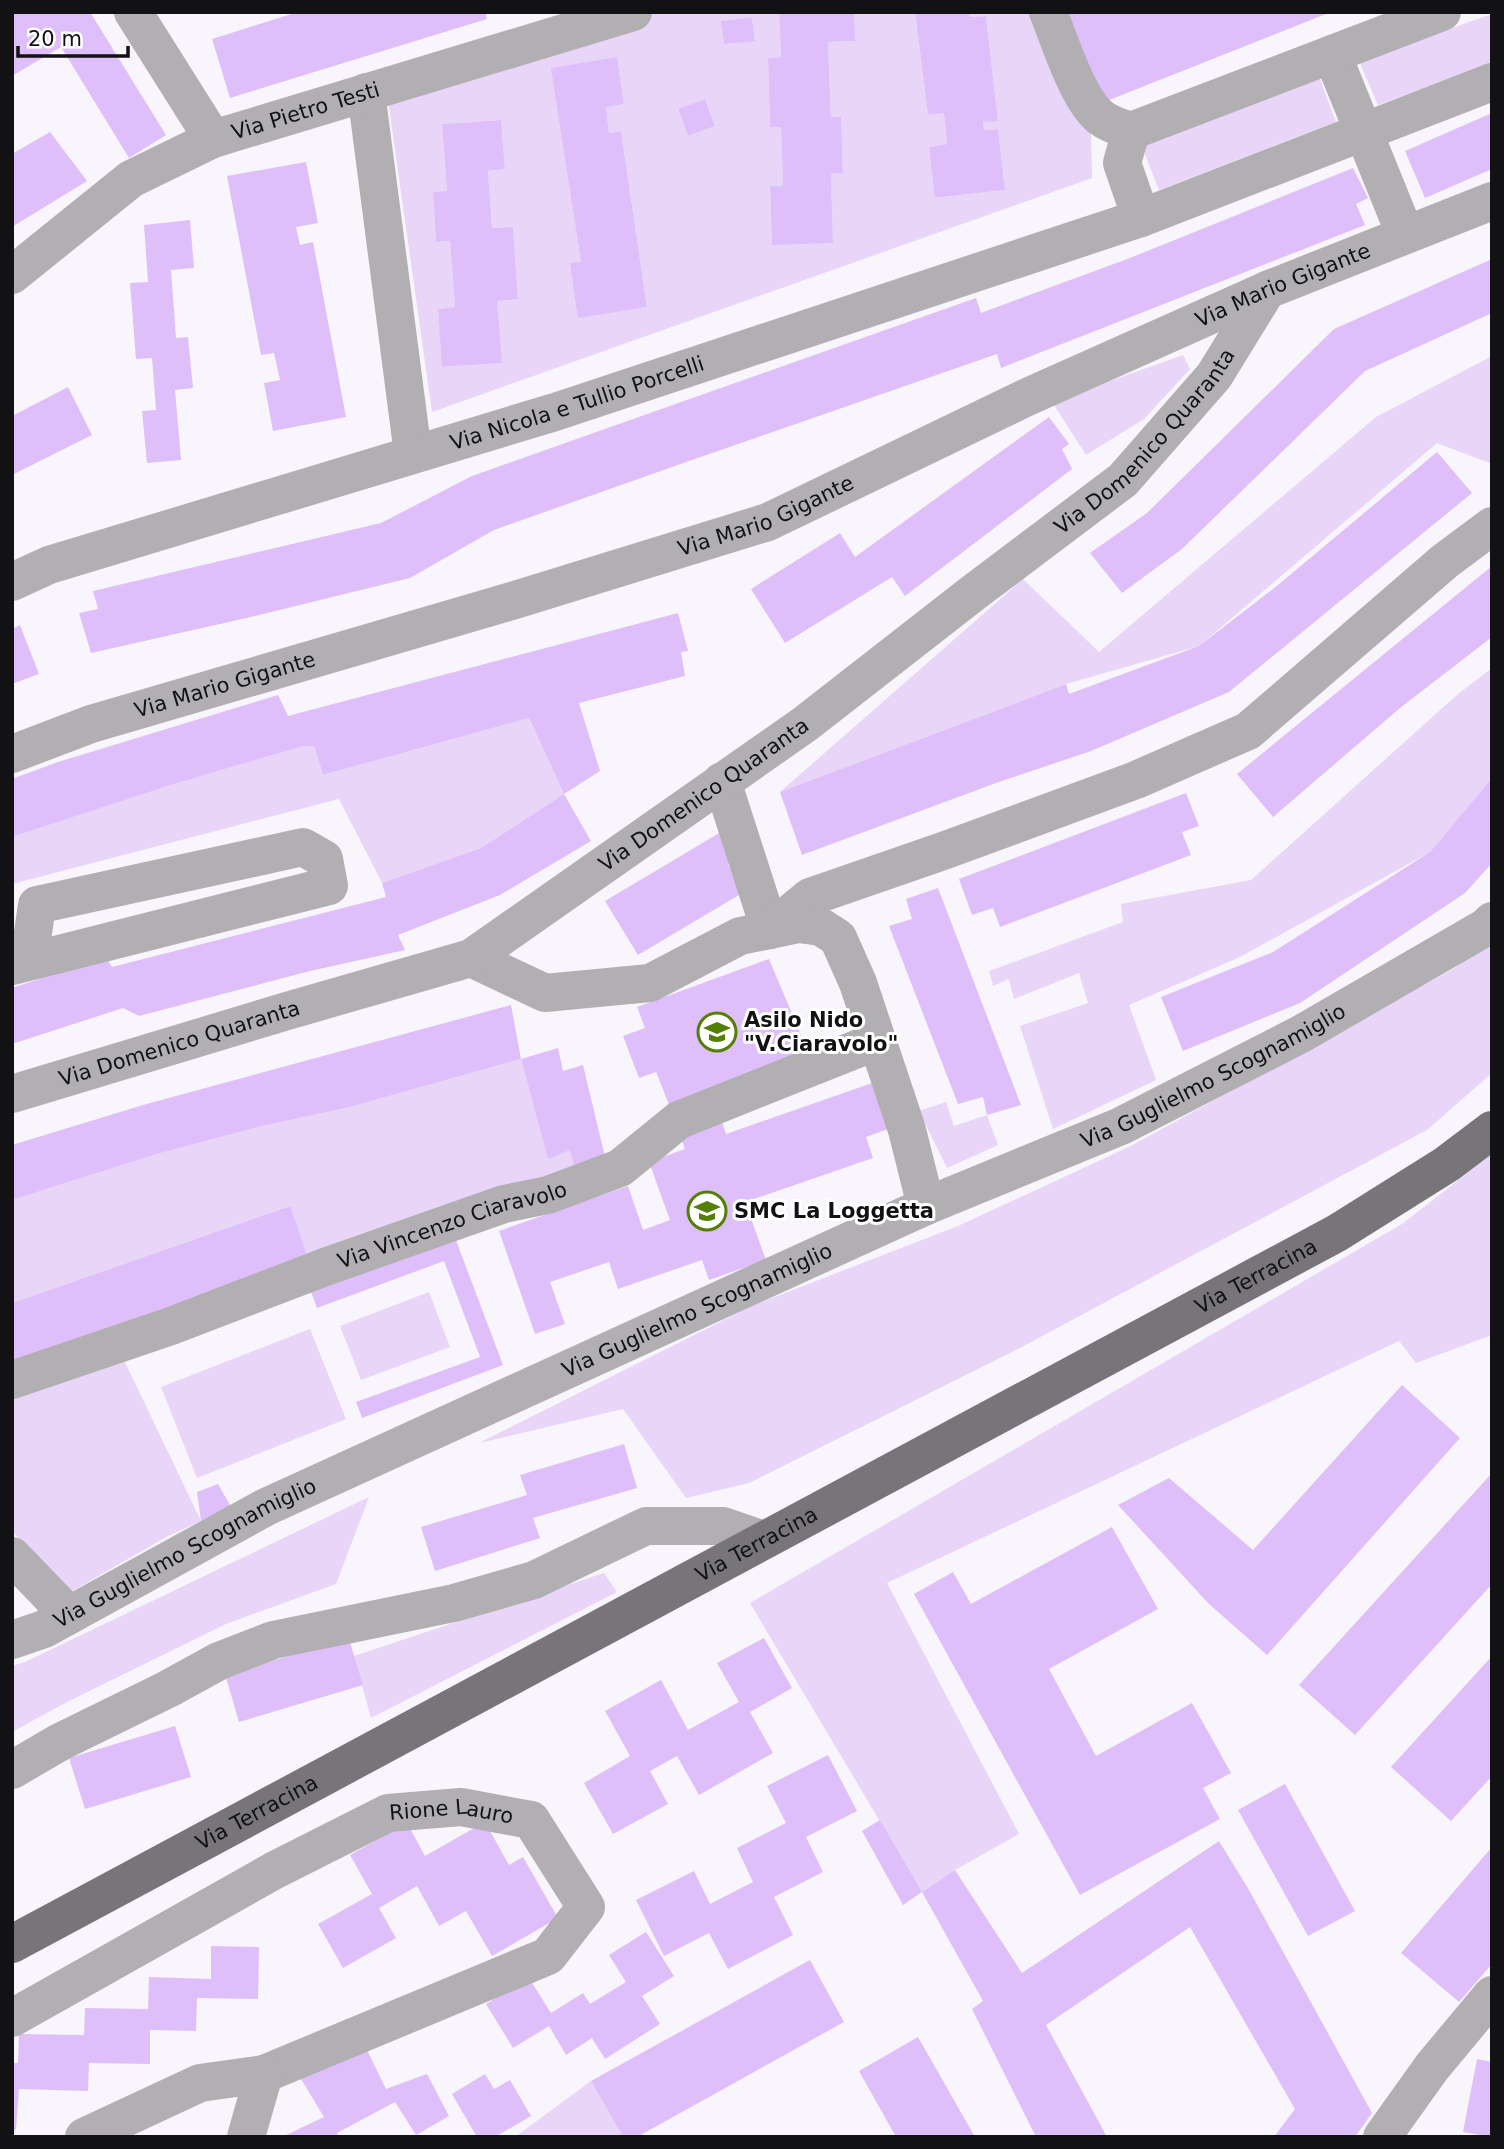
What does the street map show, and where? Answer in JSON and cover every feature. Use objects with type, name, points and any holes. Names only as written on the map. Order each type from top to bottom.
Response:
[{"type":"main road","name":"Via Terracina","points":[[12,1944],[1337,1233],[1447,1164],[1492,1130]]},
{"type":"street","points":[[133,12],[213,139]]},
{"type":"street","name":"Via Pietro Testi","points":[[12,275],[131,179],[213,139],[633,12]]},
{"type":"street","points":[[1048,12],[1090,107],[1102,119],[1131,131],[1442,12]]},
{"type":"street","points":[[1332,54],[1405,234]]},
{"type":"street","name":"Via Nicola e Tullio Porcelli","points":[[12,582],[49,565],[555,412],[1140,218],[1492,82]]},
{"type":"street","points":[[366,92],[412,454]]},
{"type":"street","points":[[1131,131],[1122,163],[1140,218]]},
{"type":"street","name":"Via Mario Gigante","points":[[12,754],[92,724],[515,600],[768,522],[1023,399],[1267,290],[1492,201]]},
{"type":"street","name":"Via Domenico Quaranta","points":[[12,1094],[471,957],[805,724],[1123,480],[1214,376],[1267,290]]},
{"type":"street","points":[[770,930],[810,897],[1136,780],[1248,730],[1446,561],[1492,526]]},
{"type":"street","points":[[722,781],[770,930]]},
{"type":"street","points":[[303,847],[324,859],[329,886],[20,963],[37,905],[303,847]]},
{"type":"street","name":"Via Guglielmo Scognamiglio","points":[[12,1640],[44,1629],[266,1507],[926,1206],[1121,1126],[1301,1034],[1486,927],[1492,921]]},
{"type":"street","points":[[471,957],[545,993],[650,983],[740,936],[799,923],[821,927],[838,938],[858,983],[906,1130],[926,1206]]},
{"type":"street","name":"Via Vincenzo Ciaravolo","points":[[12,1380],[171,1326],[504,1204],[548,1195],[620,1168],[679,1121],[877,1041]]},
{"type":"street","points":[[12,1770],[60,1742],[169,1689],[219,1661],[273,1640],[454,1603],[534,1580],[646,1527],[723,1526],[764,1540]]},
{"type":"street","points":[[12,1556],[69,1615]]},
{"type":"street","name":"Rione Lauro","points":[[12,2018],[275,1870],[388,1814],[461,1807],[531,1820],[586,1907],[548,1956],[264,2074]]},
{"type":"street","points":[[1382,2137],[1432,2067],[1492,1995]]},
{"type":"street","points":[[84,2137],[200,2083],[264,2074],[246,2137]]},
{"type":"shaded area","points":[[633,12],[779,12],[781,57],[768,58],[770,127],[781,127],[783,186],[770,187],[772,245],[833,242],[831,174],[843,173],[841,117],[831,117],[828,42],[854,41],[854,12],[915,12],[928,115],[944,113],[947,144],[929,147],[936,198],[1005,190],[998,129],[984,130],[983,122],[998,120],[986,16],[970,17],[969,12],[1033,12],[1091,133],[1092,178],[432,412],[386,86]],"holes":[[[752,17],[755,40],[724,44],[722,21]],[[617,58],[624,104],[606,107],[609,133],[621,131],[647,307],[579,317],[581,262],[552,68]],[[705,99],[715,126],[688,136],[678,109]],[[501,120],[505,169],[488,171],[492,228],[513,227],[518,299],[497,301],[501,363],[443,367],[438,309],[455,307],[450,241],[436,242],[433,192],[447,191],[442,124]]]},
{"type":"shaded area","points":[[1492,14],[1492,63],[1378,105],[1359,61]]},
{"type":"shaded area","points":[[1319,76],[1336,122],[1159,190],[1141,144]]},
{"type":"shaded area","points":[[1183,355],[1190,369],[1144,419],[1086,455],[1054,405],[1110,381]]},
{"type":"shaded area","points":[[1492,356],[1492,464],[1437,443],[1199,646],[1066,684],[780,792],[1023,579],[1099,652],[1376,417]]},
{"type":"shaded area","points":[[1492,668],[1492,778],[1430,852],[1240,957],[1129,1005],[1156,1080],[1053,1129],[1020,1026],[1088,1003],[1079,973],[1014,999],[1009,979],[993,986],[989,971],[1123,922],[1121,904],[1251,880],[1458,694]]},
{"type":"shaded area","points":[[529,718],[564,794],[481,848],[382,883],[339,799],[12,884],[12,837],[171,785],[303,746],[314,746],[323,775]]},
{"type":"shaded area","points":[[1492,934],[1492,1073],[1427,1130],[1016,1350],[749,1483],[686,1498],[623,1409],[479,1443],[754,1305],[958,1226],[1129,1147],[1455,968]]},
{"type":"shaded area","points":[[521,1059],[548,1158],[570,1150],[575,1169],[308,1258],[289,1206],[12,1303],[12,1200],[157,1154],[258,1127],[350,1107]]},
{"type":"shaded area","points":[[946,1102],[954,1126],[987,1115],[998,1145],[947,1168],[919,1111]]},
{"type":"shaded area","points":[[1492,1154],[1492,1335],[1416,1363],[1399,1341],[887,1583],[1019,1834],[922,1892],[750,1603],[1402,1224]]},
{"type":"shaded area","points":[[429,1292],[450,1347],[361,1380],[340,1326]]},
{"type":"shaded area","points":[[310,1329],[346,1419],[197,1478],[161,1387]]},
{"type":"shaded area","points":[[123,1358],[201,1521],[168,1536],[67,1594],[12,1531],[12,1398]]},
{"type":"shaded area","points":[[369,1497],[336,1584],[226,1624],[12,1732],[12,1666]]},
{"type":"shaded area","points":[[604,1573],[617,1592],[371,1718],[354,1656]]},
{"type":"shaded area","points":[[591,2081],[623,2137],[515,2137]]},
{"type":"building","points":[[12,12],[90,12],[166,135],[129,158],[61,47],[12,76]]},
{"type":"building","points":[[298,12],[485,12],[487,19],[230,98],[212,39]]},
{"type":"building","points":[[779,12],[854,12],[855,41],[828,42],[831,117],[841,117],[843,173],[831,174],[833,243],[772,245],[770,186],[783,186],[781,127],[770,127],[768,58],[781,57]]},
{"type":"building","points":[[915,12],[969,12],[970,17],[986,16],[998,121],[983,122],[984,130],[998,129],[1005,190],[935,198],[929,147],[947,144],[944,113],[928,115]]},
{"type":"building","points":[[1063,12],[1331,12],[1099,104]]},
{"type":"building","points":[[752,17],[755,41],[724,44],[721,21]]},
{"type":"building","points":[[617,57],[624,104],[606,107],[609,133],[621,131],[647,307],[578,318],[570,263],[581,262],[551,68]]},
{"type":"building","points":[[705,99],[715,126],[688,136],[678,109]]},
{"type":"building","points":[[1492,113],[1492,169],[1425,198],[1405,151]]},
{"type":"building","points":[[501,120],[505,169],[488,171],[492,228],[513,227],[518,299],[497,301],[502,363],[442,367],[438,309],[455,307],[450,241],[436,242],[433,192],[447,191],[442,124]]},
{"type":"building","points":[[50,132],[87,181],[12,227],[12,154]]},
{"type":"building","points":[[306,162],[318,223],[296,227],[300,245],[313,242],[346,417],[273,431],[264,383],[280,380],[274,353],[261,355],[227,176]]},
{"type":"building","points":[[1353,168],[1368,198],[1356,204],[1365,225],[1001,368],[997,354],[494,530],[410,578],[91,653],[79,613],[98,609],[93,591],[381,523],[472,476],[976,298],[981,313],[1130,258]]},
{"type":"building","points":[[190,220],[194,268],[171,270],[176,338],[188,337],[193,388],[175,390],[181,460],[147,463],[142,411],[156,410],[152,358],[136,359],[130,283],[148,282],[144,225]]},
{"type":"building","points":[[1492,259],[1492,313],[1365,371],[1182,549],[1122,593],[1090,553],[1147,513],[1334,329]]},
{"type":"building","points":[[68,387],[92,435],[12,475],[12,416]]},
{"type":"building","points":[[1049,417],[1069,444],[1062,449],[1072,469],[905,596],[892,577],[785,643],[751,589],[840,533],[855,557]]},
{"type":"building","points":[[1437,452],[1472,493],[1229,692],[1091,751],[802,855],[780,792],[1066,684],[1069,694],[1199,646],[1278,585]]},
{"type":"building","points":[[1492,566],[1492,637],[1400,708],[1273,817],[1237,774]]},
{"type":"building","points":[[678,613],[688,651],[681,652],[685,676],[579,703],[600,771],[564,794],[529,718],[323,775],[314,746],[303,746],[171,785],[12,837],[12,779],[58,762],[278,695],[288,716]]},
{"type":"building","points":[[20,625],[39,674],[12,684],[12,629]]},
{"type":"building","points":[[1492,778],[1492,863],[1465,893],[1300,1003],[1183,1051],[1161,997],[1273,952],[1430,852]]},
{"type":"building","points":[[1186,793],[1199,826],[1182,832],[1191,855],[1000,927],[993,908],[972,915],[959,879]]},
{"type":"building","points":[[564,794],[591,841],[500,895],[398,935],[405,950],[310,971],[139,1016],[123,1008],[12,1044],[12,988],[106,957],[112,967],[386,897],[382,883],[481,848]]},
{"type":"building","points":[[726,829],[742,855],[728,864],[744,892],[638,955],[605,901]]},
{"type":"building","points":[[938,888],[1021,1105],[987,1115],[983,1097],[958,1104],[889,926],[912,919],[906,899]]},
{"type":"building","name":"Asilo Nido \"V.Ciaravolo\"","points":[[769,959],[809,1054],[670,1107],[656,1072],[639,1078],[623,1036],[645,1028],[637,1007]]},
{"type":"building","points":[[511,1005],[521,1059],[350,1107],[258,1127],[157,1154],[12,1200],[12,1145],[143,1105]]},
{"type":"building","points":[[558,1048],[563,1071],[583,1065],[606,1161],[575,1169],[570,1150],[548,1159],[521,1059]]},
{"type":"building","name":"SMC La Loggetta","points":[[875,1082],[891,1128],[866,1137],[873,1158],[745,1202],[766,1260],[709,1280],[702,1260],[618,1289],[609,1262],[550,1282],[565,1324],[535,1334],[499,1231],[628,1186],[643,1230],[670,1220],[649,1162],[685,1149],[678,1130],[720,1116],[726,1134]]},
{"type":"building","points":[[290,1206],[308,1258],[12,1362],[12,1303]]},
{"type":"building","points":[[454,1235],[503,1365],[362,1418],[356,1402],[480,1357],[444,1261],[317,1308],[310,1289]]},
{"type":"building","points":[[1402,1385],[1460,1438],[1267,1655],[1209,1604],[1118,1505],[1169,1478],[1253,1550]]},
{"type":"building","points":[[624,1444],[637,1488],[533,1518],[540,1538],[435,1571],[421,1527],[527,1495],[520,1475]]},
{"type":"building","points":[[1492,1473],[1492,1584],[1355,1735],[1299,1685]]},
{"type":"building","points":[[218,1484],[231,1507],[201,1521],[197,1492]]},
{"type":"building","points":[[1112,1527],[1158,1609],[1049,1669],[1096,1756],[1192,1703],[1231,1773],[1203,1788],[1220,1819],[1080,1895],[914,1594],[953,1572],[971,1604]]},
{"type":"building","points":[[764,1638],[792,1688],[750,1712],[773,1753],[699,1795],[677,1756],[650,1771],[668,1804],[613,1834],[584,1783],[630,1756],[605,1711],[661,1680],[688,1730],[739,1702],[717,1663]]},
{"type":"building","points":[[349,1639],[363,1685],[239,1722],[225,1674]]},
{"type":"building","points":[[1492,1656],[1492,1776],[1451,1821],[1391,1767]]},
{"type":"building","points":[[175,1726],[191,1777],[85,1809],[69,1758]]},
{"type":"building","points":[[828,1755],[857,1811],[806,1837],[823,1872],[774,1897],[793,1935],[728,1969],[709,1933],[664,1956],[636,1900],[694,1871],[710,1904],[753,1882],[737,1848],[786,1823],[767,1786]]},
{"type":"building","points":[[1285,1784],[1355,1911],[1308,1936],[1238,1810]]},
{"type":"building","points":[[880,1820],[922,1892],[903,1905],[862,1831]]},
{"type":"building","points":[[485,1822],[509,1865],[523,1857],[558,1918],[492,1956],[466,1911],[439,1926],[417,1886],[379,1908],[396,1938],[343,1968],[318,1924],[372,1894],[350,1855],[407,1823],[425,1856]]},
{"type":"building","points":[[1219,1841],[1249,1890],[1372,2113],[1355,2137],[1274,2137],[1295,2109],[1190,1927],[1046,2025],[1107,2137],[1036,2137],[972,2009],[983,2001],[922,1892],[955,1870],[1022,1973]]},
{"type":"building","points":[[1492,1847],[1492,1964],[1459,2002],[1401,1953]]},
{"type":"building","points":[[646,1932],[674,1976],[642,1996],[660,2024],[605,2059],[592,2038],[566,2055],[549,2026],[513,2048],[486,2004],[529,1978],[551,2013],[583,1993],[590,2004],[626,1982],[609,1955]]},
{"type":"building","points":[[211,1946],[259,1947],[258,1999],[197,1998],[196,2031],[150,2030],[150,2064],[89,2063],[88,2091],[19,2089],[16,2130],[12,2130],[12,2063],[18,2063],[19,2034],[84,2035],[85,2008],[148,2009],[149,1977],[211,1979]]},
{"type":"building","points":[[810,1960],[844,2022],[637,2137],[623,2137],[591,2081]]},
{"type":"building","points":[[918,2037],[975,2137],[896,2137],[859,2071]]},
{"type":"building","points":[[365,2046],[386,2089],[427,2074],[449,2116],[416,2135],[395,2102],[337,2133],[338,2137],[282,2137],[324,2117],[298,2074]]},
{"type":"building","points":[[1477,2059],[1492,2062],[1492,2137],[1463,2132]]},
{"type":"building","points":[[485,2074],[494,2089],[510,2080],[531,2116],[495,2137],[477,2137],[452,2094]]},
{"type":"place","name":"Asilo Nido \"V.Ciaravolo\"","points":[[717,1032]]},
{"type":"place","name":"SMC La Loggetta","points":[[707,1211]]}]
